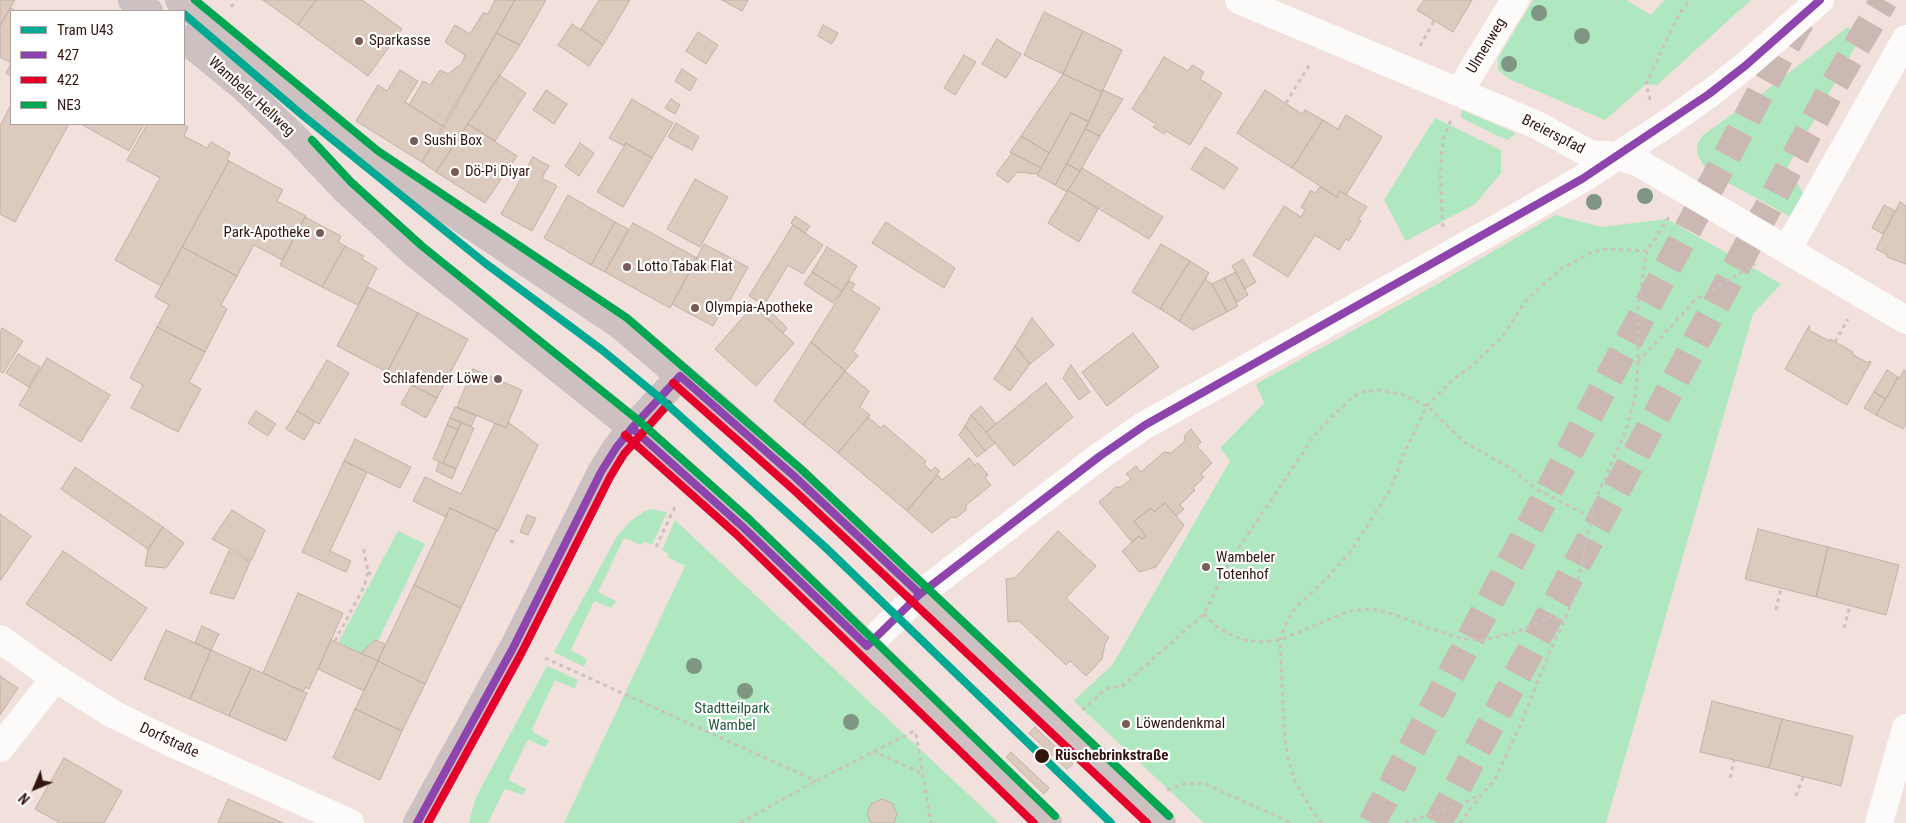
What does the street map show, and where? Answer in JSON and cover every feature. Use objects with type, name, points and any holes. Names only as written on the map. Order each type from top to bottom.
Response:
[{"type":"main road","points":[[132,0],[147,10]]},
{"type":"main road","name":"Wambeler Hellweg","points":[[179,0],[372,159],[621,326],[794,476],[1162,823]]},
{"type":"main road","name":"Wambeler Hellweg","points":[[185,39],[250,94],[297,139],[344,189],[415,254],[632,428],[743,527],[1048,823]]},
{"type":"main road","points":[[417,823],[513,648],[601,472],[616,448],[632,428],[680,376]]},
{"type":"street","name":"Breierspfad","points":[[1239,0],[1537,125],[1590,154],[1617,156],[1639,162],[1906,320]]},
{"type":"street","name":"Ulmenweg","points":[[1459,92],[1515,0]]},
{"type":"street","points":[[867,646],[920,594],[1100,456],[1145,425],[1582,179],[1709,94],[1745,66],[1820,0]]},
{"type":"street","points":[[1780,246],[1906,39]]},
{"type":"street","name":"Dorfstraße","points":[[0,639],[56,678],[113,714],[172,744],[350,823]]},
{"type":"street","points":[[0,748],[56,678]]},
{"type":"street","points":[[1879,823],[1906,728]]},
{"type":"path","points":[[1650,100],[1646,84],[1679,14],[1690,0]]},
{"type":"path","points":[[1418,48],[1434,21]]},
{"type":"path","points":[[1286,103],[1311,62]]},
{"type":"path","points":[[1443,227],[1440,173],[1443,139],[1451,120]]},
{"type":"path","points":[[1460,823],[1480,794],[1494,781],[1520,726],[1574,598],[1590,517],[1626,430],[1636,393],[1638,307],[1647,251],[1672,213]]},
{"type":"path","points":[[1638,362],[1694,301],[1722,282],[1751,267],[1780,246]]},
{"type":"path","points":[[1322,823],[1311,809],[1295,781],[1287,755],[1280,640],[1287,620],[1297,606],[1349,554],[1390,490],[1404,452],[1427,406],[1451,381],[1469,368],[1502,337],[1526,302],[1562,268],[1590,253],[1607,249],[1647,251]]},
{"type":"path","points":[[1835,342],[1848,319]]},
{"type":"path","points":[[1083,709],[1106,689],[1122,686],[1204,614],[1230,561],[1317,432],[1352,398],[1361,392],[1378,390],[1401,394],[1427,406],[1464,442],[1512,469],[1536,489],[1590,517]]},
{"type":"path","points":[[656,547],[675,508]]},
{"type":"path","points":[[510,541],[514,542]]},
{"type":"path","points":[[335,642],[362,592],[368,572],[363,547]]},
{"type":"path","points":[[368,572],[374,576]]},
{"type":"path","points":[[1776,610],[1781,588]]},
{"type":"path","points":[[1844,628],[1850,606]]},
{"type":"path","points":[[1204,614],[1219,629],[1243,640],[1263,642],[1280,640],[1350,611],[1372,608],[1446,634],[1483,640],[1517,632],[1552,616],[1563,622]]},
{"type":"path","points":[[545,658],[816,781]]},
{"type":"path","points":[[740,823],[816,781],[916,730],[931,823]]},
{"type":"path","points":[[873,751],[922,773]]},
{"type":"path","points":[[1730,778],[1734,760]]},
{"type":"path","points":[[1796,796],[1803,776]]},
{"type":"path","points":[[1163,791],[1187,783],[1206,784],[1292,823]]},
{"type":"path","points":[[1404,823],[1446,810],[1480,794]]},
{"type":"green space","points":[[1533,0],[1626,0],[1651,15],[1664,0],[1751,0],[1657,85],[1646,84],[1605,120],[1509,79],[1498,70],[1498,58]]},
{"type":"green space","points":[[1848,27],[1859,40],[1787,168],[1804,194],[1791,217],[1714,175],[1704,166],[1698,156],[1697,144],[1703,135],[1764,92]]},
{"type":"green space","points":[[1462,110],[1515,134],[1508,140],[1494,134],[1463,119],[1461,117]]},
{"type":"green space","points":[[1435,118],[1501,150],[1501,173],[1475,204],[1406,241],[1384,200]]},
{"type":"green space","points":[[1555,215],[1601,227],[1667,219],[1781,284],[1753,314],[1606,823],[1204,823],[1074,701],[1113,664],[1230,461],[1220,448],[1264,403],[1256,384],[1432,287]]},
{"type":"green space","points":[[650,509],[667,512],[652,545],[644,541],[642,545],[624,538],[598,592],[616,601],[611,608],[594,601],[571,650],[587,659],[584,667],[554,652],[617,536],[631,521]]},
{"type":"green space","name":"Stadtteilpark Wambel","points":[[675,520],[999,823],[564,823],[685,566],[667,557],[669,554],[662,550]]},
{"type":"green space","points":[[398,531],[425,544],[378,641],[375,640],[361,653],[338,643]]},
{"type":"green space","points":[[547,666],[578,680],[575,688],[573,688],[555,680],[532,729],[533,732],[549,741],[545,747],[529,740],[527,741],[509,778],[510,781],[526,789],[523,795],[504,790],[488,823],[469,823],[475,799]]},
{"type":"building","points":[[0,0],[15,0],[0,26]]},
{"type":"building","points":[[263,0],[316,0],[298,25]]},
{"type":"building","points":[[316,0],[362,0],[402,29],[368,76],[298,25]]},
{"type":"building","points":[[495,0],[515,0],[444,127],[409,105],[423,81],[430,85],[440,70],[448,74],[462,63],[465,55],[445,42],[455,25],[470,34],[483,13],[488,14]]},
{"type":"building","points":[[515,0],[546,0],[520,45],[496,33]]},
{"type":"building","points":[[599,0],[630,0],[603,45],[581,29]]},
{"type":"building","points":[[722,0],[748,0],[742,11]]},
{"type":"building","points":[[1424,0],[1472,0],[1453,32],[1417,10]]},
{"type":"building","points":[[10,8],[14,10],[10,10],[10,62],[0,57],[0,26]]},
{"type":"building","points":[[1044,12],[1083,31],[1063,74],[1024,55]]},
{"type":"building","points":[[572,24],[603,45],[589,66],[558,45]]},
{"type":"building","points":[[823,25],[838,33],[832,44],[818,36]]},
{"type":"building","points":[[1083,31],[1122,50],[1102,92],[1063,74]]},
{"type":"building","points":[[698,32],[718,45],[706,64],[686,51]]},
{"type":"building","points":[[496,33],[520,45],[436,172],[422,162]]},
{"type":"building","points":[[997,39],[1021,54],[1006,78],[982,64]]},
{"type":"building","points":[[964,55],[976,62],[955,95],[944,88]]},
{"type":"building","points":[[1164,57],[1188,71],[1192,65],[1204,72],[1200,79],[1222,93],[1190,145],[1166,131],[1164,134],[1153,127],[1156,124],[1132,109]]},
{"type":"building","points":[[10,65],[10,75],[6,73]]},
{"type":"building","points":[[682,69],[697,79],[690,91],[675,81]]},
{"type":"building","points":[[400,70],[418,81],[405,102],[444,127],[422,162],[356,121],[378,85],[387,91]]},
{"type":"building","points":[[1063,74],[1102,92],[1089,122],[1071,113],[1049,153],[1021,136]]},
{"type":"building","points":[[499,75],[526,93],[495,141],[468,124]]},
{"type":"building","points":[[546,90],[567,104],[554,124],[533,110]]},
{"type":"building","points":[[1103,90],[1123,99],[1100,136],[1085,129]]},
{"type":"building","points":[[1265,90],[1302,114],[1305,110],[1323,120],[1292,168],[1237,133]]},
{"type":"building","points":[[632,99],[673,123],[652,158],[626,143],[624,146],[609,138]]},
{"type":"building","points":[[671,99],[680,105],[675,114],[665,108]]},
{"type":"building","points":[[10,107],[10,125],[68,125],[15,222],[0,214],[0,126]]},
{"type":"building","points":[[1071,113],[1089,122],[1055,185],[1037,175]]},
{"type":"building","points":[[1346,115],[1382,137],[1346,195],[1340,191],[1337,197],[1292,168],[1323,120],[1338,129]]},
{"type":"building","points":[[676,123],[699,137],[692,150],[668,137]]},
{"type":"building","points":[[468,124],[517,156],[485,203],[436,172]]},
{"type":"building","points":[[83,125],[143,125],[129,151]]},
{"type":"building","points":[[146,125],[185,125],[188,127],[184,136],[207,148],[211,142],[230,153],[227,160],[229,161],[161,286],[115,260],[160,178],[127,160]]},
{"type":"building","points":[[1085,129],[1100,136],[1080,171],[1067,164]]},
{"type":"building","points":[[1021,136],[1049,153],[1041,168],[1010,152]]},
{"type":"building","points":[[580,143],[594,153],[579,176],[565,166]]},
{"type":"building","points":[[626,143],[652,158],[623,207],[597,192]]},
{"type":"building","points":[[1205,147],[1238,168],[1224,189],[1191,169]]},
{"type":"building","points":[[1012,153],[1041,168],[1038,174],[1017,172],[1008,183],[996,174]]},
{"type":"building","points":[[533,157],[549,166],[542,178],[557,186],[532,231],[501,214]]},
{"type":"building","points":[[229,161],[283,190],[277,201],[306,216],[282,260],[254,245],[237,276],[182,247]]},
{"type":"building","points":[[1067,164],[1080,171],[1067,192],[1055,185]]},
{"type":"building","points":[[1082,168],[1163,217],[1149,239],[1068,190]]},
{"type":"building","points":[[695,179],[728,197],[700,247],[667,229]]},
{"type":"building","points":[[1320,187],[1337,197],[1340,191],[1367,207],[1358,220],[1361,221],[1349,241],[1346,239],[1339,250],[1315,235],[1288,277],[1253,255],[1284,206],[1301,217],[1305,210],[1301,207],[1311,190],[1315,193]]},
{"type":"building","points":[[1068,190],[1098,209],[1079,242],[1048,223]]},
{"type":"building","points":[[568,195],[615,222],[591,265],[544,238]]},
{"type":"building","points":[[1900,202],[1906,206],[1906,264],[1887,257],[1888,255],[1876,249]]},
{"type":"building","points":[[1884,205],[1895,211],[1883,234],[1872,228]]},
{"type":"building","points":[[795,216],[810,226],[805,233],[791,223]]},
{"type":"building","points":[[305,217],[341,236],[338,242],[345,246],[322,287],[280,265]]},
{"type":"building","points":[[615,222],[628,229],[605,272],[591,265]]},
{"type":"building","points":[[886,222],[955,268],[944,288],[872,243]]},
{"type":"building","points":[[633,223],[697,258],[670,308],[605,272]]},
{"type":"building","points":[[793,225],[823,245],[803,274],[788,265],[764,305],[749,296]]},
{"type":"building","points":[[704,244],[748,267],[713,326],[672,304]]},
{"type":"building","points":[[1161,244],[1190,261],[1160,309],[1132,292]]},
{"type":"building","points":[[345,246],[364,256],[362,259],[377,268],[358,305],[322,287]]},
{"type":"building","points":[[182,247],[237,276],[221,305],[227,309],[205,352],[157,327],[169,305],[155,297]]},
{"type":"building","points":[[827,247],[857,266],[842,291],[812,272]]},
{"type":"building","points":[[1243,259],[1256,282],[1245,289],[1232,266]]},
{"type":"building","points":[[1190,261],[1209,273],[1179,321],[1160,309]]},
{"type":"building","points":[[812,272],[842,291],[833,303],[804,284]]},
{"type":"building","points":[[1236,272],[1248,295],[1237,302],[1224,278]]},
{"type":"building","points":[[1206,277],[1206,280],[1212,284],[1227,312],[1193,330],[1179,321]]},
{"type":"building","points":[[1224,278],[1238,306],[1227,312],[1212,284]]},
{"type":"building","points":[[849,281],[855,284],[851,290],[880,308],[853,351],[858,356],[845,371],[811,342]]},
{"type":"building","points":[[368,287],[418,313],[387,372],[337,346]]},
{"type":"building","points":[[763,304],[787,328],[783,333],[758,310]]},
{"type":"building","points":[[753,306],[794,343],[756,386],[715,349]]},
{"type":"building","points":[[418,313],[468,339],[437,398],[387,372]]},
{"type":"building","points":[[1032,318],[1054,345],[1030,364],[1015,346]]},
{"type":"building","points":[[1809,326],[1809,330],[1829,341],[1830,339],[1868,363],[1871,362],[1847,405],[1785,369]]},
{"type":"building","points":[[157,327],[205,352],[189,382],[201,389],[178,432],[131,408],[143,385],[130,378]]},
{"type":"building","points":[[2,328],[23,341],[3,373],[0,371],[0,332]]},
{"type":"building","points":[[1133,333],[1159,367],[1107,406],[1082,372]]},
{"type":"building","points":[[811,342],[845,371],[803,425],[774,401]]},
{"type":"building","points":[[1015,346],[1030,364],[1010,391],[994,379]]},
{"type":"building","points":[[18,354],[40,367],[29,387],[6,373]]},
{"type":"building","points":[[47,358],[110,395],[81,442],[19,405]]},
{"type":"building","points":[[327,360],[349,373],[319,424],[297,411]]},
{"type":"building","points":[[1071,365],[1090,392],[1079,400],[1063,378]]},
{"type":"building","points":[[473,369],[522,390],[506,428],[457,407]]},
{"type":"building","points":[[1887,370],[1898,377],[1886,399],[1874,392]]},
{"type":"building","points":[[1904,370],[1906,372],[1906,425],[1903,429],[1876,415]]},
{"type":"building","points":[[845,371],[869,391],[860,407],[870,415],[838,453],[803,425]]},
{"type":"building","points":[[1046,383],[1073,417],[1014,466],[986,432]]},
{"type":"building","points":[[412,385],[437,398],[426,418],[401,404]]},
{"type":"building","points":[[1874,392],[1886,399],[1876,415],[1864,408]]},
{"type":"building","points":[[981,406],[996,424],[986,432],[971,415]]},
{"type":"building","points":[[455,407],[476,416],[471,427],[450,418]]},
{"type":"building","points":[[256,411],[276,424],[268,436],[248,423]]},
{"type":"building","points":[[297,411],[315,422],[304,440],[286,429]]},
{"type":"building","points":[[971,415],[995,443],[985,451],[965,426]]},
{"type":"building","points":[[868,417],[881,428],[884,425],[926,461],[924,464],[931,471],[935,467],[940,471],[907,511],[838,453]]},
{"type":"building","points":[[450,418],[461,422],[458,430],[447,425]]},
{"type":"building","points":[[461,422],[474,428],[456,469],[443,463]]},
{"type":"building","points":[[508,422],[538,445],[498,531],[450,508],[446,517],[413,501],[425,477],[461,494],[495,423],[506,428]]},
{"type":"building","points":[[447,425],[458,430],[443,463],[433,459]]},
{"type":"building","points":[[965,426],[985,451],[977,457],[959,435]]},
{"type":"building","points":[[1191,429],[1201,442],[1197,446],[1212,463],[1201,474],[1204,477],[1193,488],[1195,490],[1180,505],[1184,509],[1176,516],[1165,503],[1154,512],[1151,508],[1134,521],[1146,536],[1142,539],[1139,536],[1132,542],[1099,502],[1116,487],[1121,487],[1131,479],[1126,474],[1136,466],[1141,472],[1164,452],[1171,453],[1184,442],[1185,435]]},
{"type":"building","points":[[355,439],[411,467],[400,488],[344,461]]},
{"type":"building","points":[[969,458],[975,465],[978,463],[988,475],[985,478],[991,485],[966,505],[966,510],[956,518],[952,517],[932,533],[907,511],[938,475],[942,480]]},
{"type":"building","points":[[344,461],[367,472],[330,551],[351,561],[346,572],[302,552]]},
{"type":"building","points":[[439,462],[456,469],[452,479],[436,471]]},
{"type":"building","points":[[75,467],[163,527],[148,549],[61,489]]},
{"type":"building","points":[[1165,503],[1184,525],[1156,567],[1139,572],[1122,551],[1139,536],[1142,539],[1146,536],[1134,521],[1151,508],[1154,512]]},
{"type":"building","points":[[450,508],[497,530],[461,608],[414,585]]},
{"type":"building","points":[[232,510],[265,530],[251,561],[212,539]]},
{"type":"building","points":[[0,514],[31,536],[0,581]]},
{"type":"building","points":[[527,515],[536,518],[528,535],[520,532]]},
{"type":"building","points":[[163,527],[184,543],[166,568],[145,566],[148,549]]},
{"type":"building","points":[[1758,529],[1828,547],[1816,597],[1745,579]]},
{"type":"building","points":[[1058,531],[1096,566],[1066,598],[1109,638],[1105,643],[1102,659],[1086,676],[1070,661],[1066,665],[1019,621],[1008,622],[1006,579],[1015,578]]},
{"type":"building","points":[[1828,547],[1899,565],[1886,615],[1816,597]]},
{"type":"building","points":[[63,551],[147,608],[111,661],[26,604]]},
{"type":"building","points":[[229,551],[250,562],[234,599],[210,593]]},
{"type":"building","points":[[414,585],[461,608],[425,684],[378,661]]},
{"type":"building","points":[[298,593],[343,613],[309,689],[305,687],[303,692],[263,673]]},
{"type":"building","points":[[202,626],[219,634],[211,650],[195,643]]},
{"type":"building","points":[[166,630],[211,650],[190,699],[144,679]]},
{"type":"building","points":[[331,640],[378,661],[364,691],[318,669]]},
{"type":"building","points":[[375,640],[385,644],[378,661],[361,653]]},
{"type":"building","points":[[211,650],[251,668],[229,716],[190,699]]},
{"type":"building","points":[[378,661],[425,684],[402,731],[355,709]]},
{"type":"building","points":[[251,668],[307,693],[286,741],[229,716]]},
{"type":"building","points":[[0,676],[18,688],[0,715]]},
{"type":"building","points":[[1712,701],[1782,719],[1769,768],[1700,752]]},
{"type":"building","points":[[355,709],[402,731],[380,780],[333,758]]},
{"type":"building","points":[[1782,719],[1853,736],[1841,786],[1769,768]]},
{"type":"building","points":[[1035,727],[1073,764],[1067,769],[1029,733]]},
{"type":"building","points":[[1011,752],[1049,788],[1044,794],[1006,757]]},
{"type":"building","points":[[64,758],[122,791],[104,823],[60,823],[35,809]]},
{"type":"building","points":[[228,799],[283,823],[218,823]]},
{"type":"building","points":[[882,799],[892,803],[897,814],[894,823],[871,823],[867,814],[871,804]]},
{"type":"tunnel","points":[[1438,823],[1831,90],[1884,0]]},
{"type":"tunnel","points":[[1372,823],[1780,56],[1802,19]]},
{"type":"tram line","name":"U43","points":[[185,15],[301,114],[418,209],[485,263],[602,350],[660,398],[825,547],[1111,823]]},
{"type":"transit line","name":"NE3","points":[[195,0],[378,151],[627,318],[801,469],[1169,816]]},
{"type":"transit line","name":"427","points":[[867,646],[920,594],[1100,456],[1145,425],[1582,179],[1709,94],[1745,66],[1820,0]]},
{"type":"transit line","name":"NE3","points":[[312,140],[351,182],[422,246],[638,420],[750,520],[1055,816]]},
{"type":"transit line","name":"427","points":[[417,823],[513,648],[601,472],[616,448],[632,428],[680,376],[794,476],[920,594]]},
{"type":"transit line","name":"422","points":[[673,383],[796,492],[1147,823]]},
{"type":"transit line","name":"422","points":[[428,823],[522,652],[610,477],[624,454],[668,404]]},
{"type":"transit line","name":"427","points":[[632,428],[743,527],[867,646]]},
{"type":"transit line","name":"422","points":[[625,435],[736,534],[1034,823]]},
{"type":"place","name":"Sparkasse","points":[[359,41]]},
{"type":"place","name":"Sushi Box","points":[[414,141]]},
{"type":"place","name":"Dö-Pi Diyar","points":[[455,172]]},
{"type":"place","name":"Park-Apotheke","points":[[320,233]]},
{"type":"place","name":"Lotto Tabak Flat","points":[[627,267]]},
{"type":"place","name":"Olympia-Apotheke","points":[[695,308]]},
{"type":"place","name":"Schlafender Löwe","points":[[498,379]]},
{"type":"place","name":"Wambeler Totenhof","points":[[1206,567]]},
{"type":"place","name":"Löwendenkmal","points":[[1126,724]]},
{"type":"place","name":"Rüschebrinkstraße","points":[[1042,756]]}]
